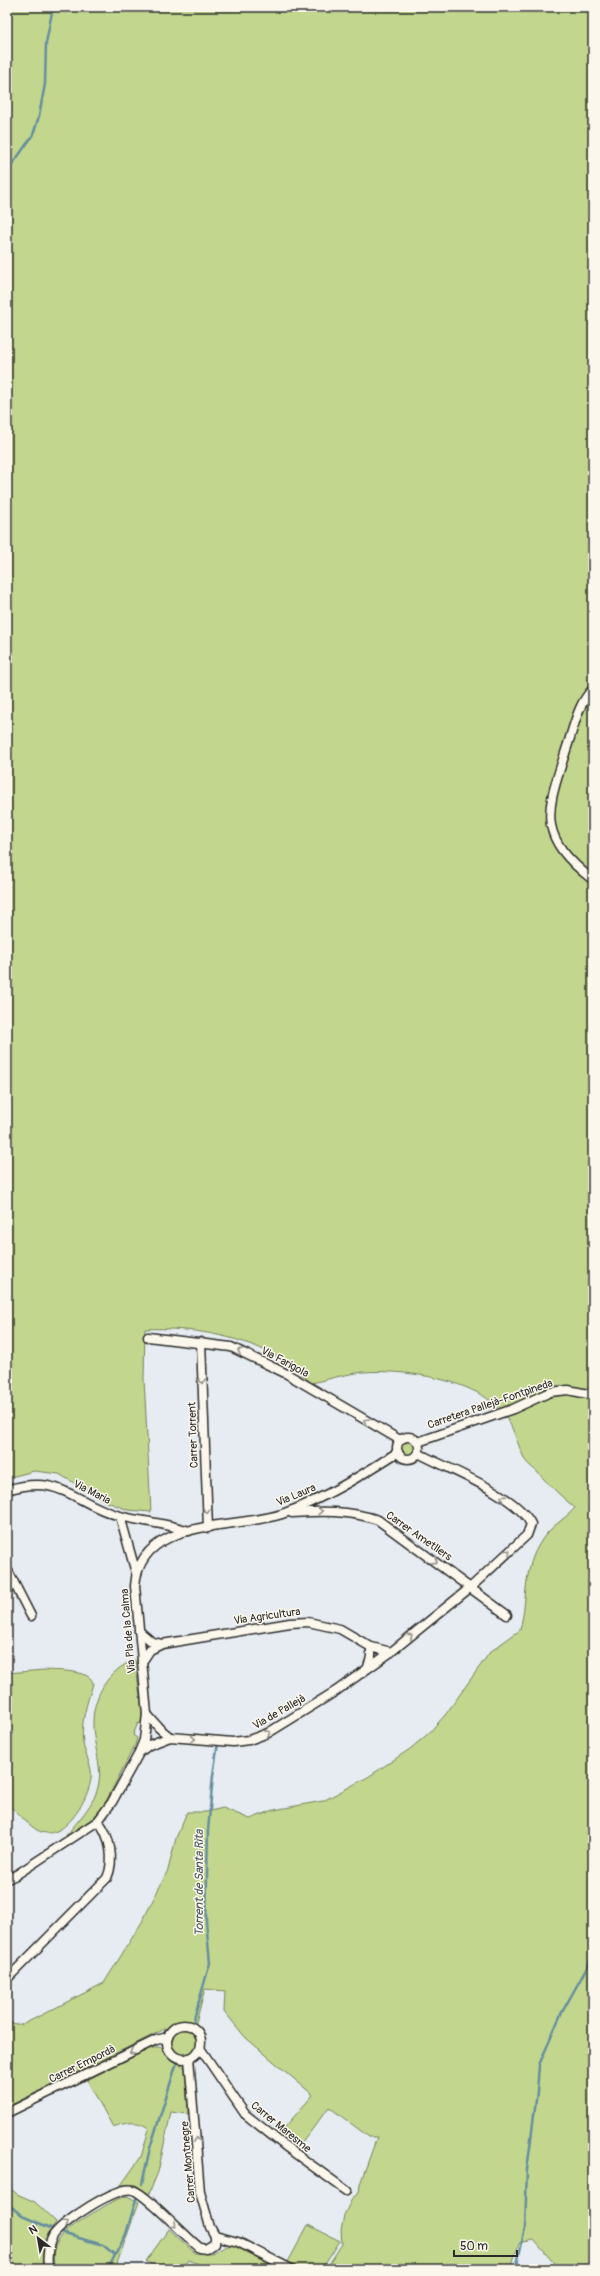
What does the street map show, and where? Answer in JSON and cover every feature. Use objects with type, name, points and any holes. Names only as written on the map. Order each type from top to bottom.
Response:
[{"type":"street","points":[[593,689],[588,694],[576,718],[553,793],[549,818],[558,845],[567,858],[593,880]]},
{"type":"street","name":"Via Farigola","points":[[148,1337],[201,1342],[231,1347],[287,1374],[400,1440]]},
{"type":"street","name":"Carrer Torrent","points":[[201,1342],[208,1528]]},
{"type":"street","name":"Carretera Pallejà-Fontpineda","points":[[418,1442],[513,1409],[550,1392],[568,1390],[593,1395]]},
{"type":"street","points":[[410,1437],[418,1442],[420,1448],[418,1453],[409,1459],[402,1458],[398,1452],[397,1444],[400,1440],[410,1437]]},
{"type":"street","name":"Via Laura","points":[[170,1537],[189,1531],[281,1514],[324,1495],[398,1452]]},
{"type":"street","name":"Via de Pallejà","points":[[7,1879],[16,1875],[98,1820],[112,1802],[139,1753],[149,1745],[170,1736],[233,1742],[259,1737],[336,1691],[391,1652],[471,1587],[527,1536],[531,1524],[522,1510],[495,1492],[418,1453]]},
{"type":"street","name":"Via Maria","points":[[7,1490],[36,1484],[65,1490],[106,1512],[120,1516],[172,1525],[189,1531]]},
{"type":"street","name":"Carrer Ametllers","points":[[281,1514],[319,1511],[342,1512],[364,1515],[378,1520],[508,1615]]},
{"type":"street","name":"Via Maria","points":[[120,1516],[136,1572]]},
{"type":"street","name":"Via Pla de la Calma","points":[[139,1753],[144,1740],[147,1714],[135,1586],[136,1572],[149,1550],[170,1537]]},
{"type":"street","points":[[7,1569],[31,1616]]},
{"type":"street","name":"Via Agricultura","points":[[142,1662],[150,1650],[162,1644],[254,1628],[308,1622],[340,1628],[370,1647],[391,1652]]},
{"type":"street","points":[[139,1631],[152,1642],[162,1644]]},
{"type":"street","points":[[368,1667],[371,1657],[370,1647]]},
{"type":"street","points":[[147,1714],[156,1725],[170,1736]]},
{"type":"street","points":[[7,1979],[107,1878],[111,1863],[108,1835],[98,1820]]},
{"type":"street","points":[[189,2026],[199,2034],[200,2048],[189,2058],[178,2058],[169,2050],[168,2037],[176,2027],[189,2026]]},
{"type":"street","name":"Carrer Empordà","points":[[7,2113],[156,2040],[168,2037]]},
{"type":"street","name":"Carrer Maresme","points":[[200,2048],[245,2114],[285,2146],[347,2191]]},
{"type":"street","name":"Carrer Montnegre","points":[[189,2058],[200,2192],[210,2226],[215,2236]]},
{"type":"street","points":[[48,2269],[49,2244],[59,2228],[104,2200],[126,2189],[134,2190],[200,2248],[206,2249],[215,2243],[215,2236],[238,2242],[291,2269]]},
{"type":"green space","points":[[7,7],[593,7],[593,2269],[559,2269],[534,2240],[519,2243],[511,2269],[326,2269],[342,2244],[341,2231],[344,2215],[352,2199],[359,2193],[360,2184],[377,2137],[369,2137],[329,2107],[298,2148],[279,2134],[313,2095],[245,2037],[224,2011],[225,1991],[205,1989],[195,2026],[188,2022],[177,2023],[7,2107],[7,2022],[22,2025],[104,1983],[142,1922],[168,1870],[176,1838],[187,1812],[206,1812],[223,1808],[250,1819],[274,1810],[323,1801],[368,1777],[410,1749],[429,1733],[446,1714],[490,1652],[520,1630],[529,1568],[533,1557],[547,1533],[575,1508],[526,1462],[504,1414],[492,1402],[477,1392],[439,1379],[398,1372],[363,1372],[343,1375],[312,1383],[284,1361],[260,1348],[228,1337],[178,1329],[145,1329],[144,1379],[151,1512],[128,1510],[105,1501],[59,1474],[34,1471],[7,1478]]},
{"type":"green space","points":[[408,1439],[415,1444],[416,1447],[411,1454],[408,1455],[401,1450],[400,1447],[405,1440]]},
{"type":"green space","points":[[135,1660],[142,1711],[141,1724],[138,1723],[133,1735],[137,1738],[135,1745],[103,1807],[93,1818],[65,1837],[90,1805],[99,1783],[100,1776],[93,1725],[95,1705],[110,1677],[125,1664]]},
{"type":"green space","points":[[44,1670],[80,1673],[91,1679],[93,1684],[88,1698],[82,1728],[84,1748],[91,1770],[89,1788],[73,1818],[65,1826],[56,1831],[47,1833],[33,1827],[7,1803],[7,1673]]},
{"type":"green space","points":[[184,2029],[194,2032],[197,2042],[194,2052],[184,2055],[174,2052],[171,2042],[174,2032]]},
{"type":"green space","points":[[158,2047],[165,2048],[185,2068],[188,2114],[171,2112],[158,2172],[149,2194],[136,2185],[121,2185],[141,2157],[149,2129],[136,2123],[127,2123],[113,2127],[87,2080],[149,2049]]},
{"type":"green space","points":[[7,2186],[17,2194],[35,2202],[56,2222],[43,2242],[42,2269],[7,2269]]},
{"type":"green space","points":[[127,2196],[139,2202],[115,2269],[56,2269],[53,2259],[54,2250],[57,2242],[63,2235],[93,2213],[113,2201]]},
{"type":"green space","points":[[308,2225],[340,2241],[322,2269],[302,2269],[288,2262]]},
{"type":"green space","points":[[169,2229],[195,2253],[210,2254],[223,2247],[233,2245],[279,2269],[211,2269],[189,2260],[182,2269],[159,2269],[146,2261]]},
{"type":"waterway","points":[[7,172],[33,135],[39,116],[45,84],[46,43],[53,7]]},
{"type":"waterway","name":"Torrent de Santa Rita","points":[[193,2022],[210,1963],[206,1921],[208,1831],[213,1775],[218,1743]]},
{"type":"waterway","points":[[516,2269],[525,2228],[527,2170],[539,2065],[561,2014],[589,1964],[593,1950]]},
{"type":"waterway","name":"Torrent de Santa Rita","points":[[142,2184],[150,2148],[178,2059]]},
{"type":"waterway","name":"Torrent de Santa Rita","points":[[108,2269],[126,2234],[137,2196]]},
{"type":"waterway","points":[[7,2203],[22,2216],[65,2234],[103,2245],[115,2255]]}]
